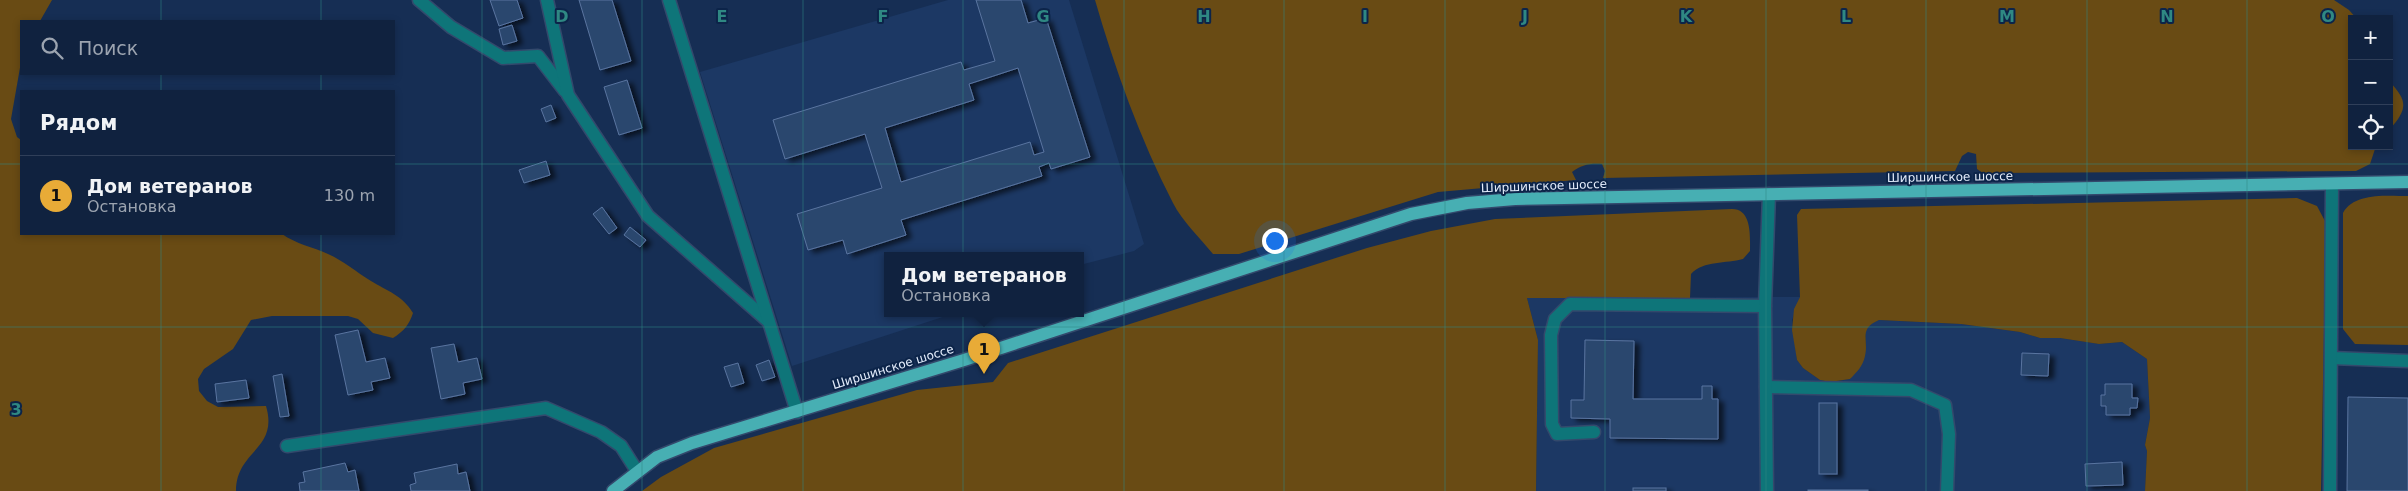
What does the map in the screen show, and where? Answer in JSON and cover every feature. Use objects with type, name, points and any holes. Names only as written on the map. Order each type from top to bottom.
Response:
[{"type":"main road","name":"Ширшинское шоссе","points":[[613,491],[657,457],[692,443],[796,412],[1412,214],[1467,203],[1515,199],[2408,182]]},
{"type":"lane","points":[[419,0],[451,26],[503,58],[538,56],[568,95],[648,216],[768,321]]},
{"type":"lane","points":[[547,0],[568,95]]},
{"type":"lane","points":[[669,0],[796,412]]},
{"type":"lane","points":[[2330,491],[2332,184]]},
{"type":"lane","points":[[1767,491],[1766,306],[1769,194]]},
{"type":"lane","points":[[1594,432],[1557,434],[1552,424],[1551,336],[1556,319],[1570,304],[1766,306]]},
{"type":"lane","points":[[2332,358],[2408,361]]},
{"type":"lane","points":[[1766,388],[1910,390],[1945,405],[1949,434],[1947,491]]},
{"type":"lane","points":[[287,446],[546,408],[601,432],[621,446],[637,471]]},
{"type":"shaded area","points":[[0,0],[52,0],[41,20],[20,20],[20,68],[11,119],[17,137],[20,139],[20,235],[284,235],[339,260],[394,294],[413,313],[406,327],[393,338],[373,333],[358,319],[348,316],[272,316],[251,320],[233,349],[204,369],[198,379],[199,391],[207,401],[218,407],[266,406],[267,432],[243,467],[238,477],[236,491],[0,491]]},
{"type":"shaded area","points":[[948,0],[1069,0],[1144,244],[1134,251],[1084,264],[1084,252],[884,252],[884,317],[943,317],[792,366],[700,72]]},
{"type":"shaded area","points":[[1095,0],[2334,0],[2353,15],[2348,15],[2348,150],[2375,150],[2370,164],[2356,171],[1983,173],[1977,169],[1976,154],[1968,152],[1962,156],[1955,171],[1603,178],[1605,171],[1602,164],[1594,164],[1582,166],[1572,172],[1576,180],[1438,192],[1239,254],[1213,254],[1181,216],[1173,203],[1129,103]]},
{"type":"shaded area","points":[[2393,86],[2400,94],[2403,105],[2400,116],[2393,125]]},
{"type":"shaded area","points":[[2408,196],[2408,345],[2355,344],[2343,329],[2343,213],[2348,206],[2363,198]]},
{"type":"shaded area","points":[[2297,198],[2317,206],[2326,223],[2321,491],[2145,491],[2147,451],[2145,445],[2150,418],[2147,359],[2122,342],[2099,344],[2060,338],[2040,338],[2020,332],[1961,324],[1879,320],[1873,323],[1866,331],[1864,360],[1850,379],[1830,382],[1820,380],[1803,368],[1797,360],[1792,330],[1794,309],[1800,297],[1797,215],[1801,209]]},
{"type":"shaded area","points":[[1739,210],[1746,218],[1750,231],[1750,251],[1743,259],[1709,264],[1696,270],[1691,274],[1690,298],[1527,298],[1538,340],[1536,491],[642,491],[661,477],[714,448],[917,390],[993,382],[1008,363],[1367,248],[1431,231],[1495,219]]},
{"type":"shaded area","points":[[1800,297],[1792,320],[1797,360],[1803,368],[1820,380],[1830,382],[1850,379],[1866,347],[1865,330],[1870,324],[1879,320],[1961,324],[2020,332],[2040,338],[2060,338],[2099,344],[2122,342],[2147,359],[2150,418],[2145,445],[2147,451],[2145,491],[1536,491],[1538,340],[1527,298]]},
{"type":"building","points":[[490,0],[517,0],[523,18],[499,26]]},
{"type":"building","points":[[579,0],[612,0],[631,61],[600,70]]},
{"type":"building","points":[[976,0],[1021,0],[1028,23],[1046,18],[1090,157],[1051,169],[1049,163],[1039,167],[1042,176],[901,220],[906,235],[847,254],[843,240],[808,250],[797,214],[882,188],[865,134],[785,159],[773,120],[961,62],[964,70],[995,61]],"holes":[[[1018,68],[1044,152],[1034,155],[1030,142],[901,182],[885,128],[974,100],[969,84]]]},
{"type":"building","points":[[512,25],[517,41],[503,45],[499,29]]},
{"type":"building","points":[[627,80],[642,128],[619,135],[604,87]]},
{"type":"building","points":[[551,105],[556,118],[546,122],[541,109]]},
{"type":"building","points":[[546,161],[550,175],[524,183],[519,170]]},
{"type":"building","points":[[602,207],[617,228],[609,234],[593,214]]},
{"type":"building","points":[[630,227],[646,240],[640,247],[624,235]]},
{"type":"building","points":[[358,330],[366,362],[385,358],[390,378],[371,382],[373,390],[348,395],[335,335]]},
{"type":"building","points":[[1585,340],[1634,341],[1633,399],[1702,399],[1702,386],[1712,386],[1712,399],[1718,399],[1718,439],[1610,438],[1610,419],[1571,418],[1571,400],[1584,400]]},
{"type":"building","points":[[454,344],[458,362],[477,358],[482,379],[463,383],[465,394],[441,399],[431,348]]},
{"type":"building","points":[[2022,353],[2049,354],[2048,376],[2021,375]]},
{"type":"building","points":[[769,360],[775,377],[762,381],[756,365]]},
{"type":"building","points":[[738,363],[744,383],[731,387],[724,367]]},
{"type":"building","points":[[282,374],[289,416],[280,417],[273,376]]},
{"type":"building","points":[[246,380],[249,398],[217,402],[215,384]]},
{"type":"building","points":[[2105,384],[2132,384],[2132,398],[2138,398],[2137,408],[2130,408],[2130,415],[2106,415],[2106,406],[2101,406],[2101,395],[2105,395]]},
{"type":"building","points":[[2348,397],[2408,398],[2408,491],[2347,491]]},
{"type":"building","points":[[1819,403],[1837,403],[1837,474],[1819,474]]},
{"type":"building","points":[[2122,462],[2123,485],[2086,486],[2085,464]]},
{"type":"building","points":[[345,463],[348,472],[355,470],[359,491],[300,491],[299,483],[305,482],[303,472]]},
{"type":"building","points":[[457,464],[458,474],[466,472],[470,491],[411,491],[410,485],[416,483],[414,473]]},
{"type":"building","points":[[1633,488],[1666,488],[1666,491],[1633,491]]},
{"type":"building","points":[[1868,490],[1868,491],[1808,491]]},
{"type":"place","name":"Дом ветеранов","points":[[984,374]]}]
